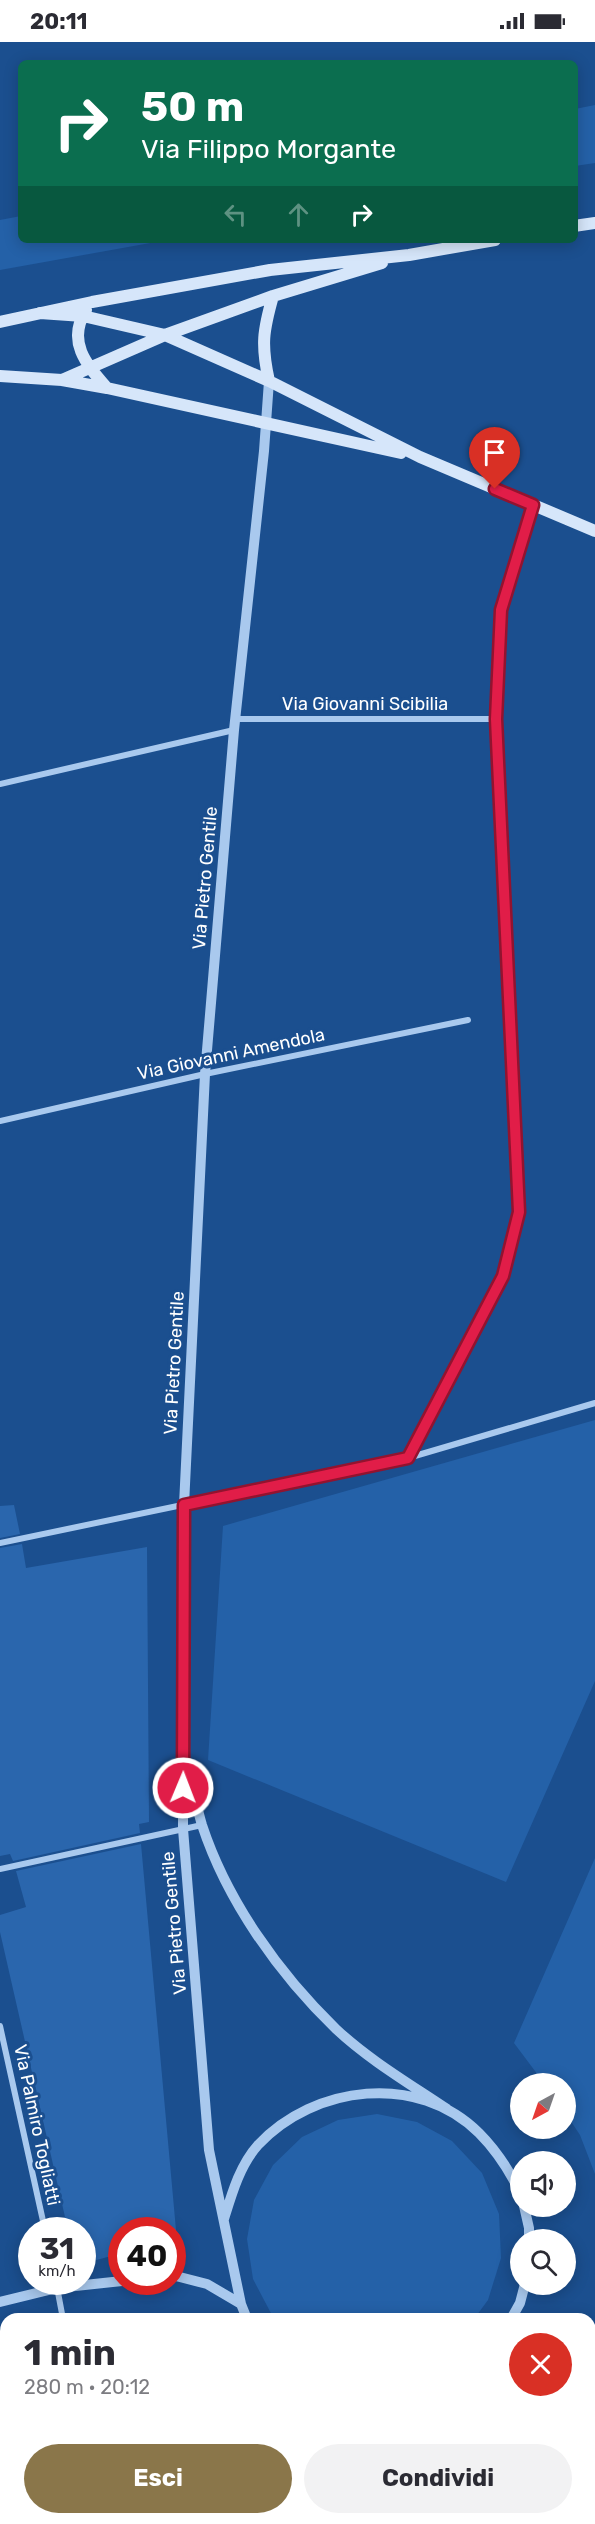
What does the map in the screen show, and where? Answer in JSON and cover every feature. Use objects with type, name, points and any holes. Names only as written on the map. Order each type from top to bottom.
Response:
[{"type":"main road","points":[[578,225],[595,223]]},
{"type":"main road","points":[[0,322],[92,302],[270,270],[409,255],[478,243]]},
{"type":"main road","points":[[62,380],[165,335],[273,296],[409,255]]},
{"type":"main road","points":[[269,381],[262,352],[266,321],[273,296]]},
{"type":"main road","points":[[92,302],[82,316],[79,351],[107,388]]},
{"type":"main road","points":[[40,314],[82,316],[165,335],[269,381],[420,457],[595,531]]},
{"type":"main road","points":[[0,376],[62,380],[107,388],[420,457]]},
{"type":"street","name":"Via Pietro Gentile","points":[[245,2313],[209,2150],[183,1829],[184,1505],[205,1074],[235,725],[269,381]]},
{"type":"street","points":[[408,1458],[503,1276],[519,1212],[496,719],[501,610],[533,505]]},
{"type":"street","name":"Via Giovanni Scibilia","points":[[0,784],[235,725],[496,719]]},
{"type":"street","name":"Via Giovanni Amendola","points":[[0,1121],[205,1074],[468,1020]]},
{"type":"street","points":[[0,1543],[408,1458],[595,1403]]},
{"type":"street","points":[[184,1747],[202,1825],[228,1887],[289,1977],[337,2030],[478,2131],[503,2159],[510,2173]]},
{"type":"street","points":[[0,1869],[202,1825]]},
{"type":"street","name":"Via Palmiro Togliatti","points":[[0,2026],[42,2217]]},
{"type":"street","points":[[223,2220],[235,2181],[257,2146],[288,2119],[326,2100],[366,2092],[408,2095],[447,2109]]},
{"type":"street","points":[[186,2279],[207,2284],[241,2304]]},
{"type":"street","points":[[0,2302],[23,2295]]},
{"type":"street","points":[[58,2295],[62,2313]]},
{"type":"street","points":[[514,2313],[522,2295]]},
{"type":"shaded area","points":[[595,105],[595,163],[578,166],[578,108]]},
{"type":"shaded area","points":[[18,217],[18,243],[150,243],[0,270],[0,220]]},
{"type":"shaded area","points":[[595,1420],[595,1681],[506,1882],[208,1760],[223,1526]]},
{"type":"shaded area","points":[[595,1858],[595,2174],[576,2129],[576,2073],[536,2073],[514,2043]]},
{"type":"shaded area","points":[[377,2114],[417,2122],[452,2141],[482,2173],[499,2214],[501,2258],[488,2300],[478,2313],[271,2313],[253,2279],[247,2239],[254,2200],[273,2165],[302,2137],[338,2120]]},
{"type":"building","points":[[14,1505],[20,1534],[0,1538],[0,1506]]},
{"type":"building","points":[[22,1544],[26,1568],[147,1547],[149,1822],[139,1824],[140,1833],[13,1861],[10,1854],[0,1856],[0,1548]]},
{"type":"building","points":[[141,1844],[175,2217],[108,2217],[108,2257],[96,2260],[96,2217],[65,2217],[0,1932],[0,1915],[26,1907],[16,1871]]},
{"type":"route","points":[[183,1788],[184,1505],[408,1458],[503,1276],[519,1212],[496,719],[501,610],[533,505],[495,489]]}]
